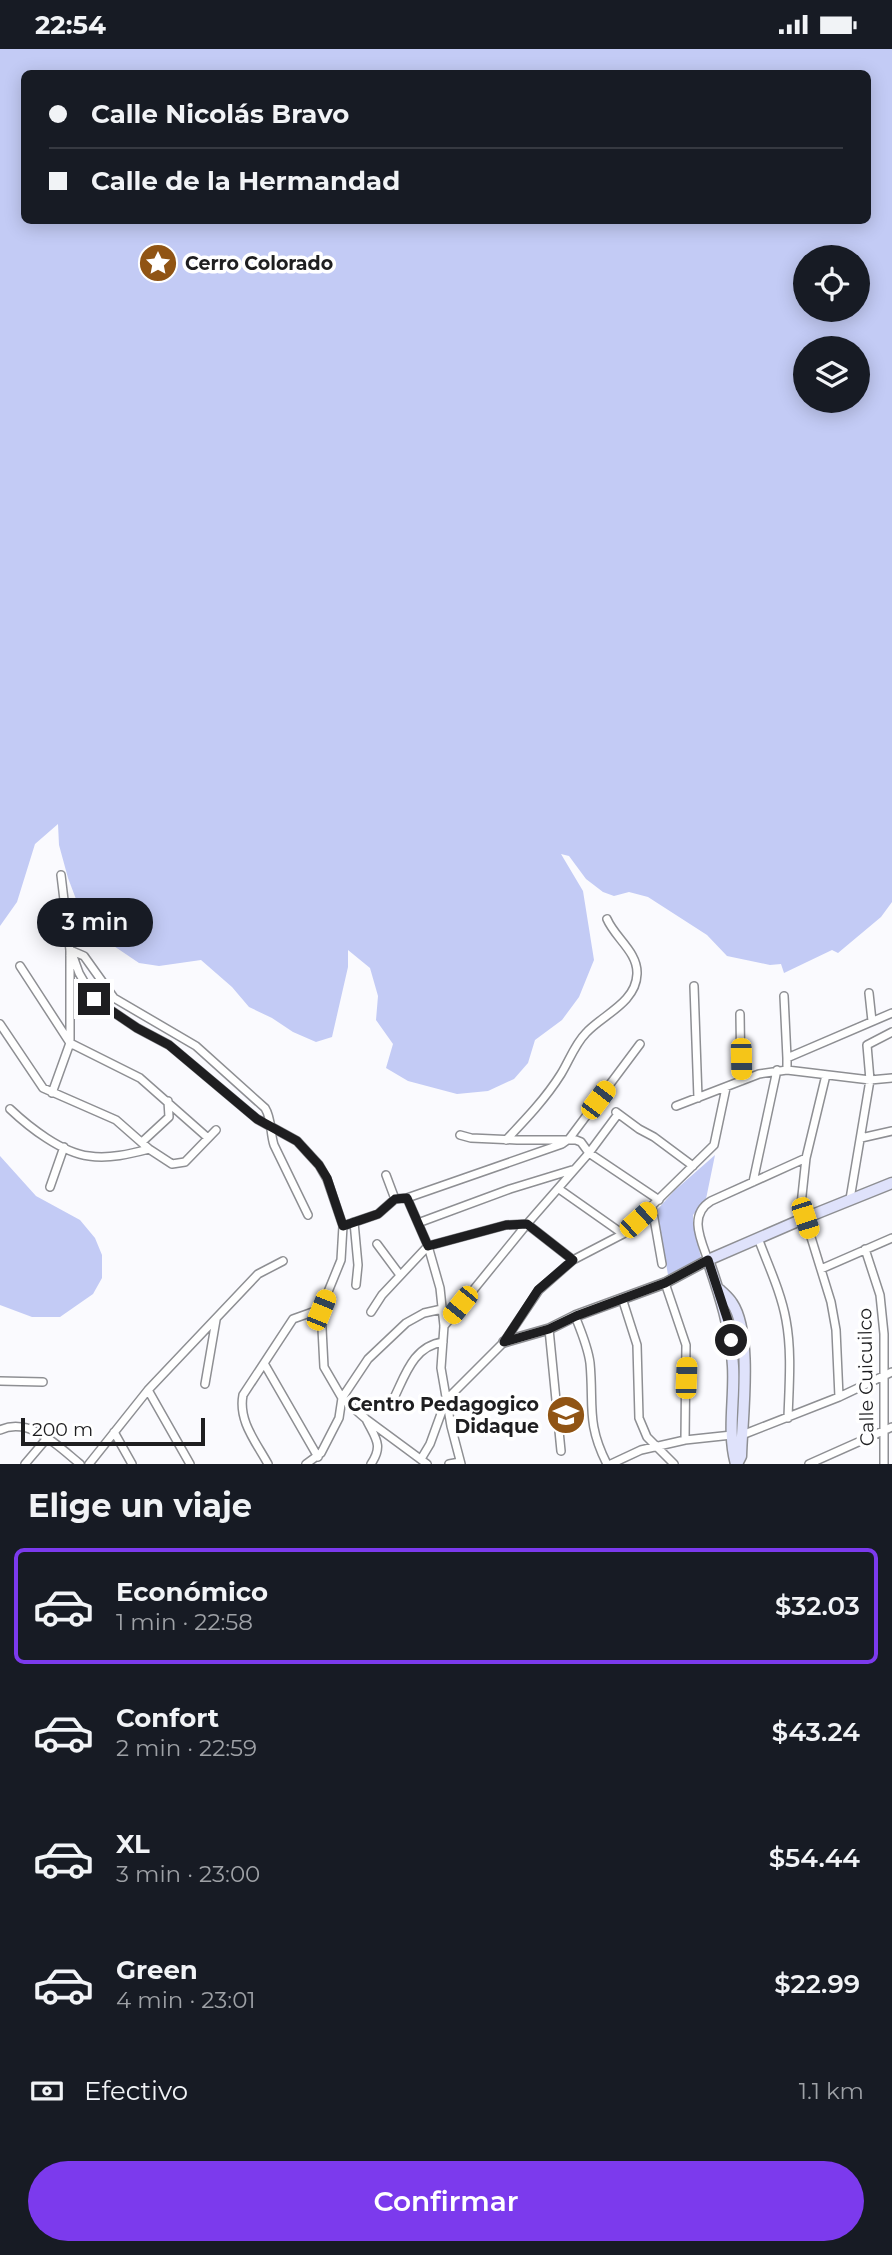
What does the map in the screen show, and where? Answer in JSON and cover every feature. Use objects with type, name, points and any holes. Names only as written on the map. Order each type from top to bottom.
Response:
[{"type":"main road","points":[[737,1464],[729,1324],[708,1260],[892,1183]]},
{"type":"street","points":[[52,1093],[70,1043],[70,953],[61,875]]},
{"type":"street","points":[[506,1140],[560,1076],[584,1035],[620,1007],[634,987],[638,978],[633,956],[607,919]]},
{"type":"street","points":[[70,953],[84,956],[114,998],[195,1046],[265,1108],[274,1128],[274,1145],[307,1216]]},
{"type":"street","points":[[70,953],[94,999],[137,1028],[169,1045],[257,1119],[297,1141],[319,1165],[327,1178],[343,1226],[341,1260],[321,1310],[324,1367],[342,1398],[424,1462],[446,1400],[504,1342],[538,1290],[573,1260],[624,1234],[714,1145],[726,1087]]},
{"type":"street","points":[[20,967],[70,1043],[140,1078],[208,1138]]},
{"type":"street","points":[[694,986],[698,1098]]},
{"type":"street","points":[[869,993],[872,1021]]},
{"type":"street","points":[[784,996],[787,1070]]},
{"type":"street","points":[[787,1058],[892,1013]]},
{"type":"street","points":[[740,1014],[741,1081]]},
{"type":"street","points":[[0,1024],[43,1088],[116,1120],[149,1149],[172,1164],[185,1162],[216,1130]]},
{"type":"street","points":[[850,1199],[870,1080],[867,1045],[892,1032]]},
{"type":"street","points":[[343,1226],[378,1214],[395,1199],[407,1198],[556,1147],[569,1139],[640,1044]]},
{"type":"street","points":[[208,1076],[216,1065]]},
{"type":"street","points":[[676,1106],[777,1070],[870,1080],[892,1078]]},
{"type":"street","points":[[753,1182],[777,1070]]},
{"type":"street","points":[[826,1075],[806,1158],[801,1205],[833,1314],[839,1397]]},
{"type":"street","points":[[142,1142],[169,1117],[167,1101]]},
{"type":"street","points":[[10,1109],[34,1131],[88,1156],[124,1155],[149,1149]]},
{"type":"street","points":[[444,1326],[589,1153],[616,1112],[693,1166]]},
{"type":"street","points":[[861,1138],[892,1131]]},
{"type":"street","points":[[460,1135],[471,1138],[569,1139],[581,1142],[589,1153],[659,1200]]},
{"type":"street","points":[[50,1187],[64,1147]]},
{"type":"street","points":[[504,1342],[549,1329],[576,1316],[665,1283],[708,1260],[698,1226],[699,1213],[711,1201],[806,1158]]},
{"type":"street","points":[[418,1223],[510,1189],[574,1170]]},
{"type":"street","points":[[386,1175],[395,1199]]},
{"type":"street","points":[[559,1189],[624,1234]]},
{"type":"street","points":[[407,1198],[428,1246],[440,1288],[444,1326],[441,1368],[461,1463],[449,1464]]},
{"type":"street","points":[[652,1207],[662,1264]]},
{"type":"street","points":[[354,1222],[358,1265],[356,1285]]},
{"type":"street","points":[[371,1312],[376,1302],[428,1246],[506,1225],[527,1224],[573,1260]]},
{"type":"street","points":[[758,1238],[774,1278],[786,1322],[788,1418]]},
{"type":"street","points":[[821,1269],[892,1238]]},
{"type":"street","points":[[377,1244],[400,1275]]},
{"type":"street","name":"Calle Cuicuilco","points":[[865,1249],[880,1295],[888,1374],[883,1431],[884,1464]]},
{"type":"street","points":[[89,1464],[148,1390],[262,1271],[283,1261]]},
{"type":"street","points":[[665,1283],[686,1345],[684,1440]]},
{"type":"street","points":[[622,1298],[637,1345],[639,1418],[647,1437],[674,1464]]},
{"type":"street","points":[[306,1464],[318,1457],[340,1418],[342,1398],[368,1359],[406,1323],[424,1313],[442,1309]]},
{"type":"street","points":[[268,1464],[242,1417],[243,1395],[293,1319],[321,1310]]},
{"type":"street","points":[[576,1316],[590,1361],[592,1425],[596,1443],[609,1464],[656,1446],[684,1440],[737,1435],[788,1418],[888,1374]]},
{"type":"street","points":[[205,1384],[216,1320]]},
{"type":"street","points":[[549,1329],[561,1451]]},
{"type":"street","points":[[393,1401],[415,1357],[430,1344],[443,1342]]},
{"type":"street","points":[[265,1364],[318,1457]]},
{"type":"street","points":[[0,1381],[43,1382]]},
{"type":"street","points":[[148,1390],[190,1464]]},
{"type":"street","points":[[366,1419],[378,1446],[378,1453],[371,1464]]},
{"type":"street","points":[[0,1430],[8,1426],[23,1427],[48,1437],[80,1464]]},
{"type":"street","points":[[810,1464],[892,1427]]},
{"type":"street","points":[[114,1431],[132,1464]]},
{"type":"street","points":[[25,1464],[48,1437]]},
{"type":"shaded area","points":[[0,49],[892,49],[892,902],[881,917],[838,953],[832,950],[784,973],[781,964],[770,965],[727,956],[707,935],[648,897],[629,892],[614,896],[603,892],[586,879],[569,856],[561,854],[583,891],[594,960],[579,997],[562,1020],[535,1040],[528,1063],[514,1079],[488,1091],[457,1094],[408,1081],[386,1068],[393,1044],[376,1020],[378,996],[370,968],[348,950],[348,967],[332,1037],[316,1042],[249,1007],[232,987],[201,960],[159,966],[139,963],[96,934],[79,907],[68,878],[59,845],[58,824],[35,844],[17,902],[0,926]]},
{"type":"shaded area","points":[[715,1155],[706,1199],[693,1215],[701,1258],[668,1275],[657,1210]]},
{"type":"shaded area","points":[[0,1156],[36,1196],[80,1220],[95,1238],[102,1255],[102,1278],[93,1294],[60,1317],[32,1317],[0,1305]]},
{"type":"place","name":"Cerro Colorado","points":[[158,263]]},
{"type":"place","name":"Centro Pedagogico Didaque","points":[[566,1415]]},
{"type":"route","points":[[94,999],[137,1028],[169,1045],[257,1119],[297,1141],[327,1178],[343,1226],[383,1212],[395,1199],[407,1198],[428,1246],[506,1225],[527,1224],[573,1260],[538,1290],[504,1342],[549,1329],[576,1316],[665,1283],[708,1260],[729,1324],[731,1340]]}]
